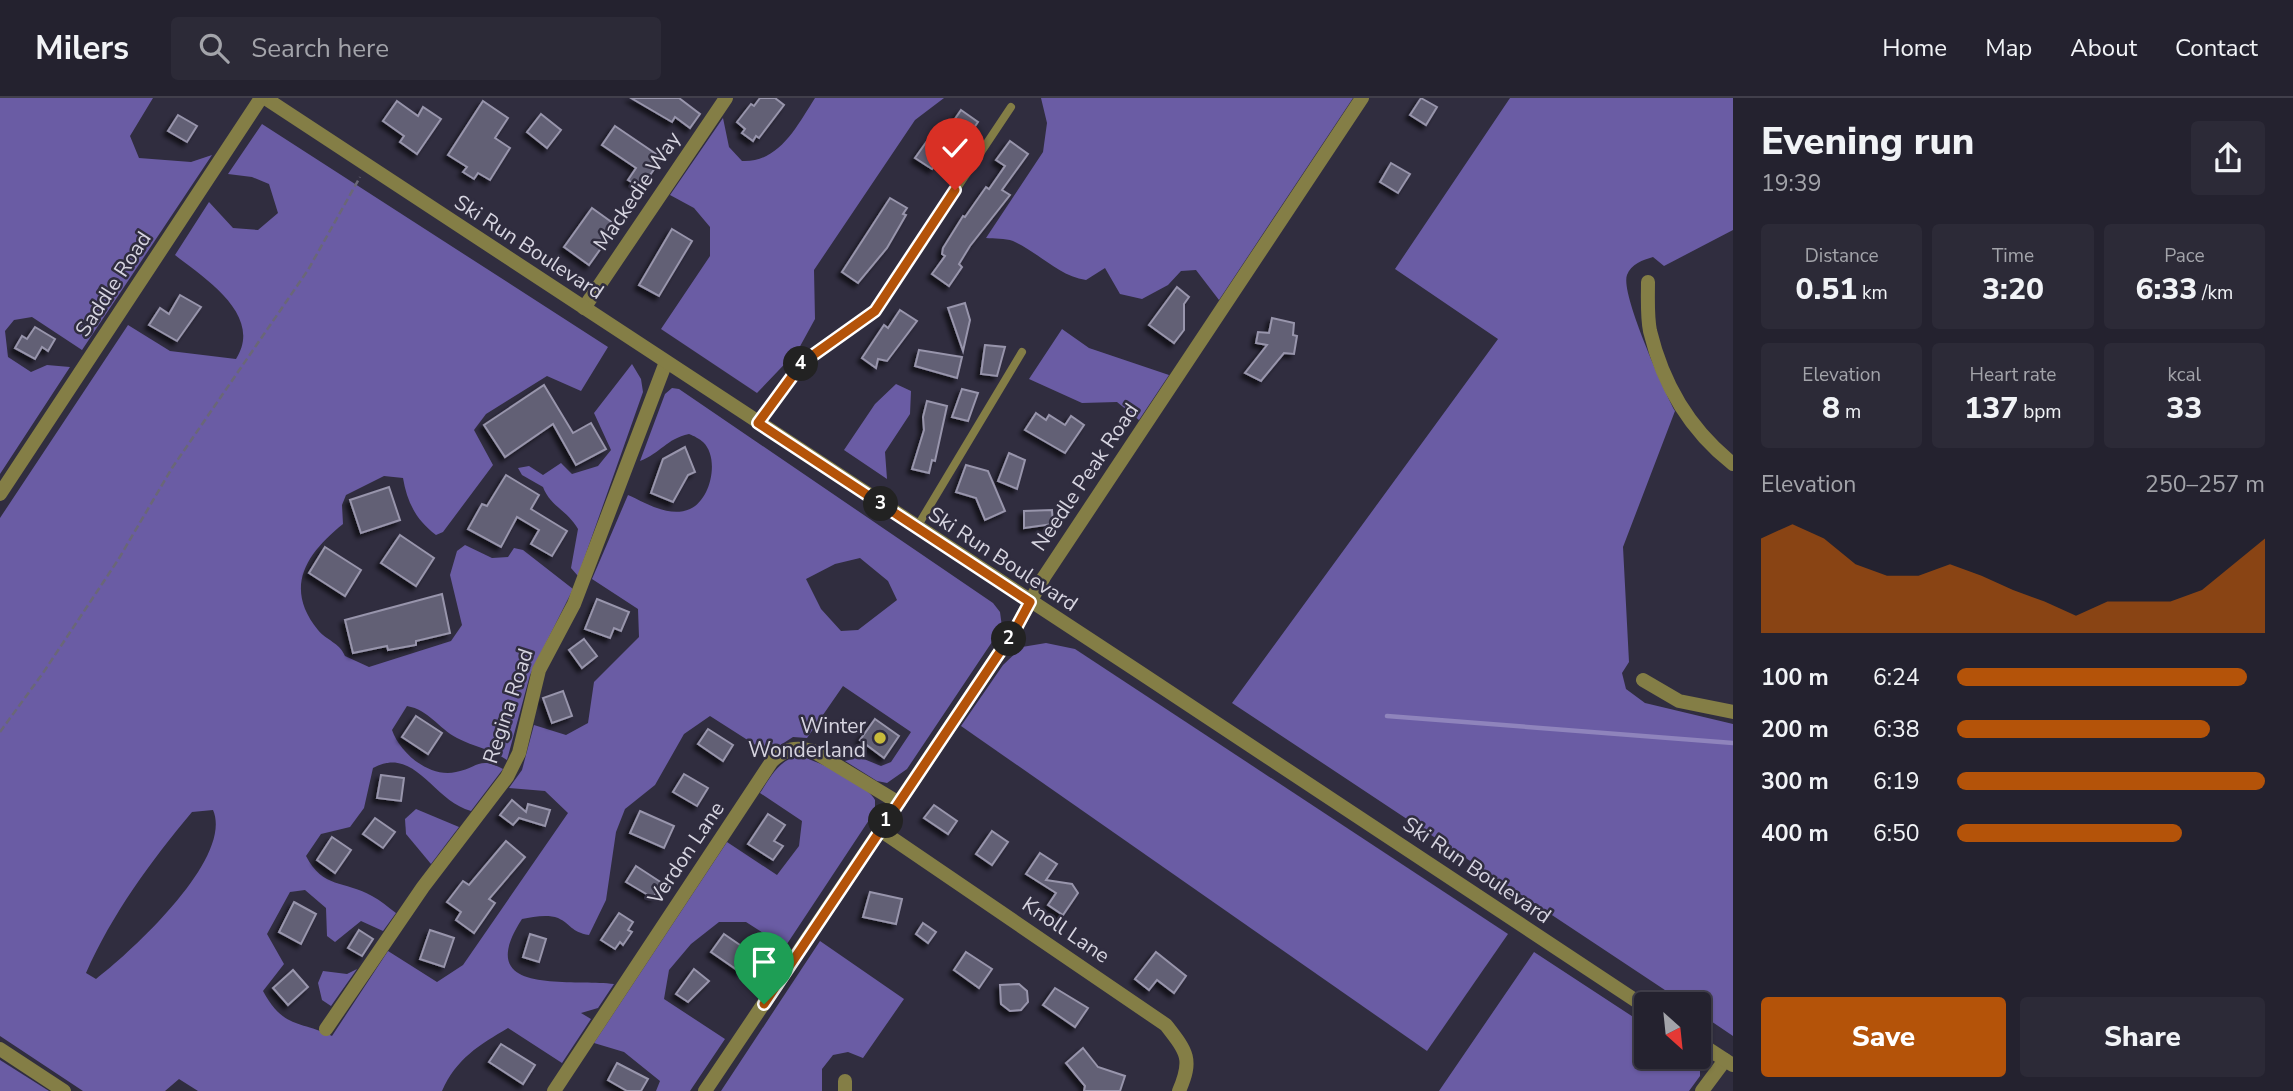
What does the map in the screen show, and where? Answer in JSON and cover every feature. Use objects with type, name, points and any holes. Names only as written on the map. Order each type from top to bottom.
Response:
[{"type":"street","name":"Ski Run Boulevard","points":[[263,98],[1030,602],[1244,739],[1634,999]]},
{"type":"street","name":"Saddle Road","points":[[0,494],[263,98]]},
{"type":"street","name":"Mackedie Way","points":[[584,308],[726,98]]},
{"type":"street","name":"Needle Peak Road","points":[[705,1091],[1016,628],[1044,577],[1362,98]]},
{"type":"street","points":[[1648,282],[1649,329],[1664,373],[1685,415],[1706,442],[1733,464]]},
{"type":"street","name":"Regina Road","points":[[327,1029],[423,887],[507,777],[519,753],[539,670],[587,573],[666,362]]},
{"type":"street","points":[[1643,680],[1679,701],[1733,712]]},
{"type":"street","name":"Verdon Lane","points":[[554,1091],[772,761],[784,750],[801,747],[813,751],[899,803]]},
{"type":"street","name":"Knoll Lane","points":[[880,830],[1166,1025],[1183,1046],[1189,1069],[1179,1091]]},
{"type":"street","points":[[0,1049],[64,1091]]},
{"type":"street","points":[[1702,1091],[1729,1063],[1712,1052]]},
{"type":"lane","points":[[758,423],[802,363],[875,311],[1011,107]]},
{"type":"lane","points":[[917,527],[1021,352]]},
{"type":"path","points":[[0,732],[118,560],[172,468],[301,281],[368,165]]},
{"type":"shaded area","points":[[0,98],[153,98],[130,136],[139,158],[191,162],[212,155],[82,350],[32,317],[14,320],[5,331],[8,357],[31,372],[47,365],[70,367],[0,474]]},
{"type":"shaded area","points":[[815,98],[944,98],[915,120],[814,270],[815,319],[798,350],[757,393],[661,329],[710,256],[710,227],[694,208],[670,195],[723,118],[729,147],[742,161],[755,160],[766,156],[786,141]]},
{"type":"shaded area","points":[[1041,98],[1353,98],[1219,300],[1196,270],[1181,271],[1168,285],[1142,299],[1120,294],[1105,268],[1086,280],[1076,278],[1013,241],[986,238],[1043,152],[1047,123]]},
{"type":"shaded area","points":[[1510,98],[1733,98],[1733,230],[1664,266],[1653,257],[1641,261],[1631,268],[1627,275],[1630,301],[1636,320],[1675,411],[1623,547],[1629,662],[1622,673],[1626,689],[1645,703],[1733,724],[1733,1036],[1712,1022],[1712,992],[1668,992],[1232,703],[1498,339],[1395,269]]},
{"type":"shaded area","points":[[262,124],[608,347],[581,391],[547,376],[486,414],[474,430],[493,465],[443,532],[436,535],[418,517],[410,503],[403,478],[384,476],[346,495],[342,505],[343,524],[310,559],[301,585],[302,599],[308,614],[318,630],[340,648],[345,656],[369,667],[451,641],[462,625],[450,575],[457,551],[465,545],[492,558],[508,557],[514,548],[523,550],[573,589],[530,675],[507,760],[457,738],[415,708],[407,706],[392,730],[409,755],[436,771],[456,772],[483,763],[503,769],[471,811],[457,805],[412,769],[401,763],[388,763],[373,768],[364,808],[350,827],[321,834],[306,856],[313,867],[327,879],[362,891],[396,913],[383,931],[361,921],[335,942],[327,936],[326,908],[305,890],[290,892],[267,934],[284,964],[263,991],[285,1018],[332,1036],[388,951],[437,982],[463,965],[568,813],[545,791],[509,788],[522,770],[534,725],[566,735],[588,723],[594,682],[639,637],[638,609],[592,579],[628,495],[674,512],[690,509],[708,488],[712,468],[708,449],[702,441],[689,434],[675,439],[640,461],[665,394],[672,388],[679,389],[993,603],[1000,612],[1002,627],[907,769],[887,783],[877,781],[845,761],[859,757],[881,766],[891,762],[911,732],[843,686],[807,738],[793,737],[768,753],[710,716],[684,734],[655,785],[625,809],[616,832],[606,900],[589,935],[578,932],[558,918],[535,917],[522,919],[510,944],[509,961],[517,972],[532,978],[614,984],[598,1008],[581,1013],[591,1019],[562,1063],[508,1028],[461,1061],[442,1091],[198,1091],[179,1079],[165,1091],[83,1091],[0,1036],[0,518],[128,325],[170,351],[236,359],[243,343],[242,327],[237,313],[214,286],[175,255],[209,202],[233,228],[258,230],[278,213],[269,184],[252,177],[228,174]],"holes":[[[860,558],[888,581],[897,600],[858,630],[841,631],[821,609],[806,579],[835,564]],[[213,810],[215,830],[209,853],[176,902],[132,948],[96,979],[86,973],[120,909],[162,850],[192,812]]]},
{"type":"shaded area","points":[[1062,329],[1089,348],[1169,375],[1139,420],[1117,402],[1082,403],[1029,379]]},
{"type":"shaded area","points":[[632,364],[641,379],[643,392],[578,576],[571,568],[578,529],[550,499],[543,487],[522,475],[518,468],[529,466],[543,475],[561,463],[572,474],[598,466],[611,450],[594,413]]},
{"type":"shaded area","points":[[896,384],[911,391],[910,414],[885,452],[887,479],[844,450],[875,404]]},
{"type":"shaded area","points":[[1046,643],[1075,649],[1508,934],[1427,1051],[961,726],[1003,665],[1022,647]]},
{"type":"shaded area","points":[[799,756],[828,767],[862,787],[875,800],[875,811],[785,947],[746,922],[719,922],[691,944],[669,970],[664,999],[725,1039],[690,1091],[656,1091],[660,1081],[624,1052],[594,1043],[727,842],[777,875],[799,846],[802,821],[760,793],[780,765]]},
{"type":"shaded area","points":[[416,809],[459,827],[431,864],[406,834],[405,819]]},
{"type":"shaded area","points":[[820,941],[904,999],[863,1058],[848,1052],[833,1055],[822,1069],[822,1091],[721,1091]]},
{"type":"shaded area","points":[[1534,952],[1634,1017],[1634,1069],[1700,1069],[1700,1076],[1689,1091],[1439,1091]]},
{"type":"shaded area","points":[[357,969],[331,1006],[322,1000],[318,983],[323,971],[347,974]]},
{"type":"shaded area","points":[[0,1060],[49,1091],[0,1091]]},
{"type":"building","points":[[631,98],[679,98],[700,114],[690,128],[675,117],[672,122]]},
{"type":"building","points":[[760,98],[775,98],[784,105],[759,138],[756,136],[753,141],[742,133],[745,129],[737,122],[751,104],[754,106]]},
{"type":"building","points":[[1421,98],[1437,107],[1426,125],[1410,115]]},
{"type":"building","points":[[397,101],[418,116],[423,107],[441,119],[417,154],[400,142],[404,136],[383,121]]},
{"type":"building","points":[[483,101],[508,118],[495,138],[510,148],[490,180],[478,173],[474,179],[463,172],[467,167],[448,155]]},
{"type":"building","points":[[961,110],[978,122],[965,141],[963,139],[954,152],[946,154],[932,169],[915,158],[927,141],[932,144],[944,126],[948,129]]},
{"type":"building","points":[[541,114],[561,130],[547,148],[527,132]]},
{"type":"building","points":[[178,115],[197,126],[187,142],[168,131]]},
{"type":"building","points":[[615,126],[662,158],[641,188],[628,180],[636,168],[602,145]]},
{"type":"building","points":[[1010,141],[1028,154],[1002,190],[1010,195],[970,246],[959,264],[962,267],[949,286],[932,274],[945,256],[942,254],[943,248],[963,216],[965,217],[986,187],[989,189],[1005,166],[996,160]]},
{"type":"building","points":[[1391,163],[1410,174],[1398,193],[1380,182]]},
{"type":"building","points":[[890,198],[907,208],[903,214],[906,215],[887,248],[858,283],[842,272]]},
{"type":"building","points":[[592,208],[617,226],[589,265],[564,247]]},
{"type":"building","points":[[672,229],[692,241],[659,296],[639,285]]},
{"type":"building","points":[[1177,287],[1189,297],[1184,304],[1184,330],[1174,343],[1149,325]]},
{"type":"building","points":[[180,295],[201,307],[177,341],[149,325],[160,308],[169,314]]},
{"type":"building","points":[[965,303],[970,320],[963,351],[948,308]]},
{"type":"building","points":[[900,310],[917,321],[887,361],[878,359],[876,368],[862,358],[884,325],[888,328]]},
{"type":"building","points":[[1272,318],[1294,323],[1293,335],[1297,336],[1294,354],[1284,353],[1261,381],[1245,373],[1267,345],[1256,343],[1258,332],[1269,333]]},
{"type":"building","points":[[35,327],[55,339],[48,351],[42,347],[35,359],[15,348],[22,336],[27,339]]},
{"type":"building","points":[[985,345],[1005,347],[997,376],[981,374]]},
{"type":"building","points":[[919,350],[962,357],[957,378],[915,366]]},
{"type":"building","points":[[544,385],[573,433],[591,423],[606,449],[576,465],[553,424],[505,457],[484,425]]},
{"type":"building","points":[[962,389],[978,393],[968,421],[952,417]]},
{"type":"building","points":[[927,401],[947,406],[935,461],[932,460],[929,473],[912,469],[924,430],[923,417]]},
{"type":"building","points":[[1036,413],[1046,420],[1049,415],[1065,425],[1071,416],[1084,425],[1065,453],[1025,430]]},
{"type":"building","points":[[685,447],[695,472],[688,475],[673,502],[651,493],[663,459]]},
{"type":"building","points":[[1009,453],[1025,460],[1017,489],[998,481]]},
{"type":"building","points":[[966,465],[988,471],[1005,511],[985,520],[976,498],[956,492]]},
{"type":"building","points":[[506,475],[539,495],[531,509],[567,531],[552,556],[531,544],[539,530],[517,517],[501,547],[468,529],[482,504],[487,506]]},
{"type":"building","points":[[389,487],[400,520],[361,533],[350,500]]},
{"type":"building","points":[[1052,510],[1053,524],[1024,528],[1024,511]]},
{"type":"building","points":[[400,535],[434,558],[416,586],[381,563]]},
{"type":"building","points":[[325,547],[361,570],[345,596],[309,573]]},
{"type":"building","points":[[442,594],[450,633],[416,641],[416,645],[388,650],[387,646],[353,653],[345,620]]},
{"type":"building","points":[[597,599],[629,612],[621,631],[614,628],[610,638],[585,629]]},
{"type":"building","points":[[584,639],[597,656],[582,668],[569,650]]},
{"type":"building","points":[[563,691],[572,716],[552,723],[543,698]]},
{"type":"building","points":[[416,716],[442,733],[428,754],[402,737]]},
{"type":"building","name":"Winter Wonderland","points":[[875,719],[899,736],[884,758],[860,740]]},
{"type":"building","points":[[708,729],[733,745],[723,761],[698,744]]},
{"type":"building","points":[[684,774],[708,788],[697,806],[673,792]]},
{"type":"building","points":[[381,775],[404,778],[401,801],[377,798]]},
{"type":"building","points":[[512,800],[526,812],[528,804],[550,810],[545,826],[519,818],[513,825],[500,815]]},
{"type":"building","points":[[934,805],[957,821],[948,834],[924,818]]},
{"type":"building","points":[[640,811],[674,826],[664,848],[630,833]]},
{"type":"building","points":[[768,814],[785,825],[774,841],[783,846],[773,860],[748,844]]},
{"type":"building","points":[[375,818],[395,832],[383,848],[363,834]]},
{"type":"building","points":[[992,831],[1008,842],[992,865],[976,854]]},
{"type":"building","points":[[332,837],[351,850],[335,873],[317,860]]},
{"type":"building","points":[[506,841],[525,857],[489,899],[495,903],[474,933],[456,920],[461,912],[447,902],[463,881],[469,885]]},
{"type":"building","points":[[1040,853],[1057,864],[1046,880],[1072,884],[1078,893],[1063,915],[1048,905],[1056,893],[1026,874]]},
{"type":"building","points":[[636,866],[662,883],[653,898],[626,882]]},
{"type":"building","points":[[870,892],[902,899],[896,924],[863,917]]},
{"type":"building","points":[[294,902],[316,914],[301,944],[279,932]]},
{"type":"building","points":[[619,913],[633,922],[628,930],[632,932],[623,945],[620,942],[615,949],[601,940]]},
{"type":"building","points":[[923,923],[936,932],[928,943],[916,934]]},
{"type":"building","points":[[359,930],[373,939],[362,956],[348,948]]},
{"type":"building","points":[[430,930],[454,938],[444,967],[420,959]]},
{"type":"building","points":[[530,934],[546,939],[539,962],[523,957]]},
{"type":"building","points":[[724,934],[753,954],[740,972],[711,952]]},
{"type":"building","points":[[966,952],[992,969],[979,988],[954,970]]},
{"type":"building","points":[[1156,952],[1186,976],[1174,993],[1157,980],[1149,990],[1135,979]]},
{"type":"building","points":[[694,969],[709,981],[688,1002],[676,994]]},
{"type":"building","points":[[293,970],[308,987],[288,1005],[273,988]]},
{"type":"building","points":[[1019,984],[1027,991],[1028,1002],[1021,1010],[1010,1011],[1001,1004],[1000,985]]},
{"type":"building","points":[[1055,988],[1088,1008],[1075,1027],[1043,1005]]},
{"type":"building","points":[[501,1044],[535,1065],[523,1084],[489,1062]]},
{"type":"building","points":[[1083,1048],[1098,1067],[1125,1076],[1120,1091],[1084,1091],[1085,1086],[1066,1063]]},
{"type":"building","points":[[617,1063],[648,1079],[641,1091],[627,1091],[608,1080]]},
{"type":"waterway","points":[[1387,716],[1733,743]]},
{"type":"place","name":"Winter Wonderland","points":[[880,738]]},
{"type":"route","points":[[764,1004],[1016,628],[1030,602],[758,423],[802,363],[875,311],[955,190]]}]
